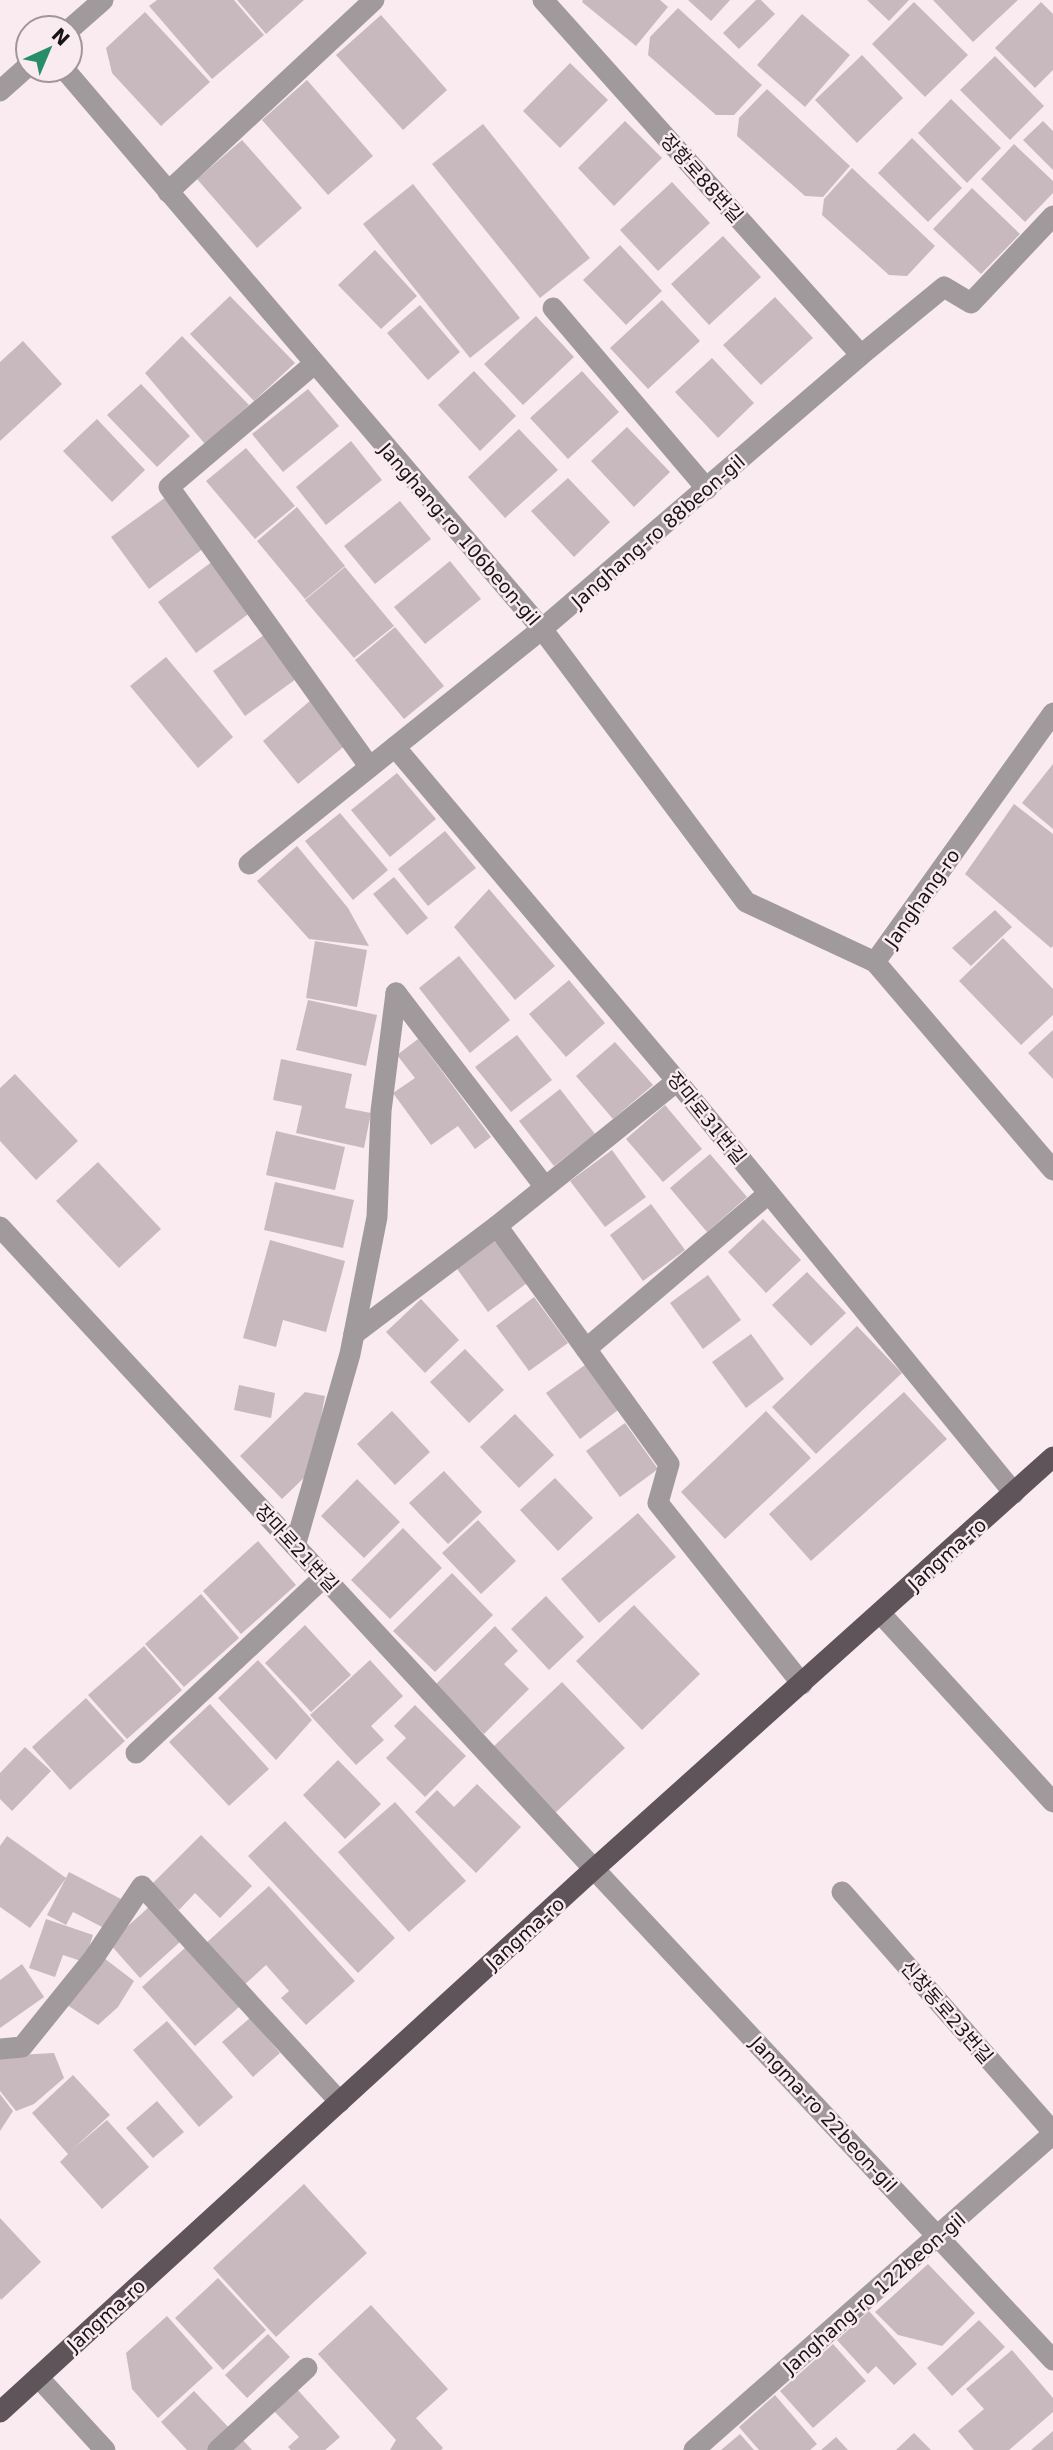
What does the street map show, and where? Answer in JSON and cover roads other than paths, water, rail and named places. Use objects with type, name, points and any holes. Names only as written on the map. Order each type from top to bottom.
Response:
[{"type":"main road","name":"Jangma-ro","points":[[0,2412],[594,1869],[1053,1457]]},
{"type":"street","points":[[84,17],[103,0]]},
{"type":"street","points":[[168,191],[374,0]]},
{"type":"street","name":"장항로88번길","points":[[543,0],[861,355]]},
{"type":"street","points":[[0,91],[14,78]]},
{"type":"street","name":"Janghang-ro 106beon-gil","points":[[77,84],[542,629],[746,902],[876,962]]},
{"type":"street","name":"Janghang-ro 88beon-gil","points":[[249,863],[542,629],[944,287],[971,303],[1053,216]]},
{"type":"street","points":[[554,308],[707,489]]},
{"type":"street","points":[[314,364],[169,486],[369,766]]},
{"type":"street","name":"Janghang-ro","points":[[1053,713],[876,962],[1053,1170]]},
{"type":"street","name":"장마로31번길","points":[[395,747],[677,1081],[1014,1493]]},
{"type":"street","points":[[295,1546],[354,1334],[377,1217],[381,1111],[396,993],[545,1187]]},
{"type":"street","points":[[354,1334],[497,1226],[677,1081]]},
{"type":"street","points":[[586,1349],[768,1194]]},
{"type":"street","points":[[497,1226],[669,1464],[658,1503],[802,1684]]},
{"type":"street","name":"장마로21번길","points":[[0,1227],[594,1869]]},
{"type":"street","points":[[136,1754],[324,1577]]},
{"type":"street","points":[[881,1614],[1053,1802]]},
{"type":"street","name":"Jangma-ro 22beon-gil","points":[[594,1869],[1053,2360]]},
{"type":"street","points":[[0,2049],[22,2047],[93,1959],[142,1886],[340,2102]]},
{"type":"street","name":"신창동로23번길","points":[[842,1892],[1053,2133]]},
{"type":"street","name":"Janghang-ro 122beon-gil","points":[[694,2450],[1053,2133]]},
{"type":"street","points":[[218,2450],[307,2368]]},
{"type":"street","points":[[38,2377],[105,2450]]}]
